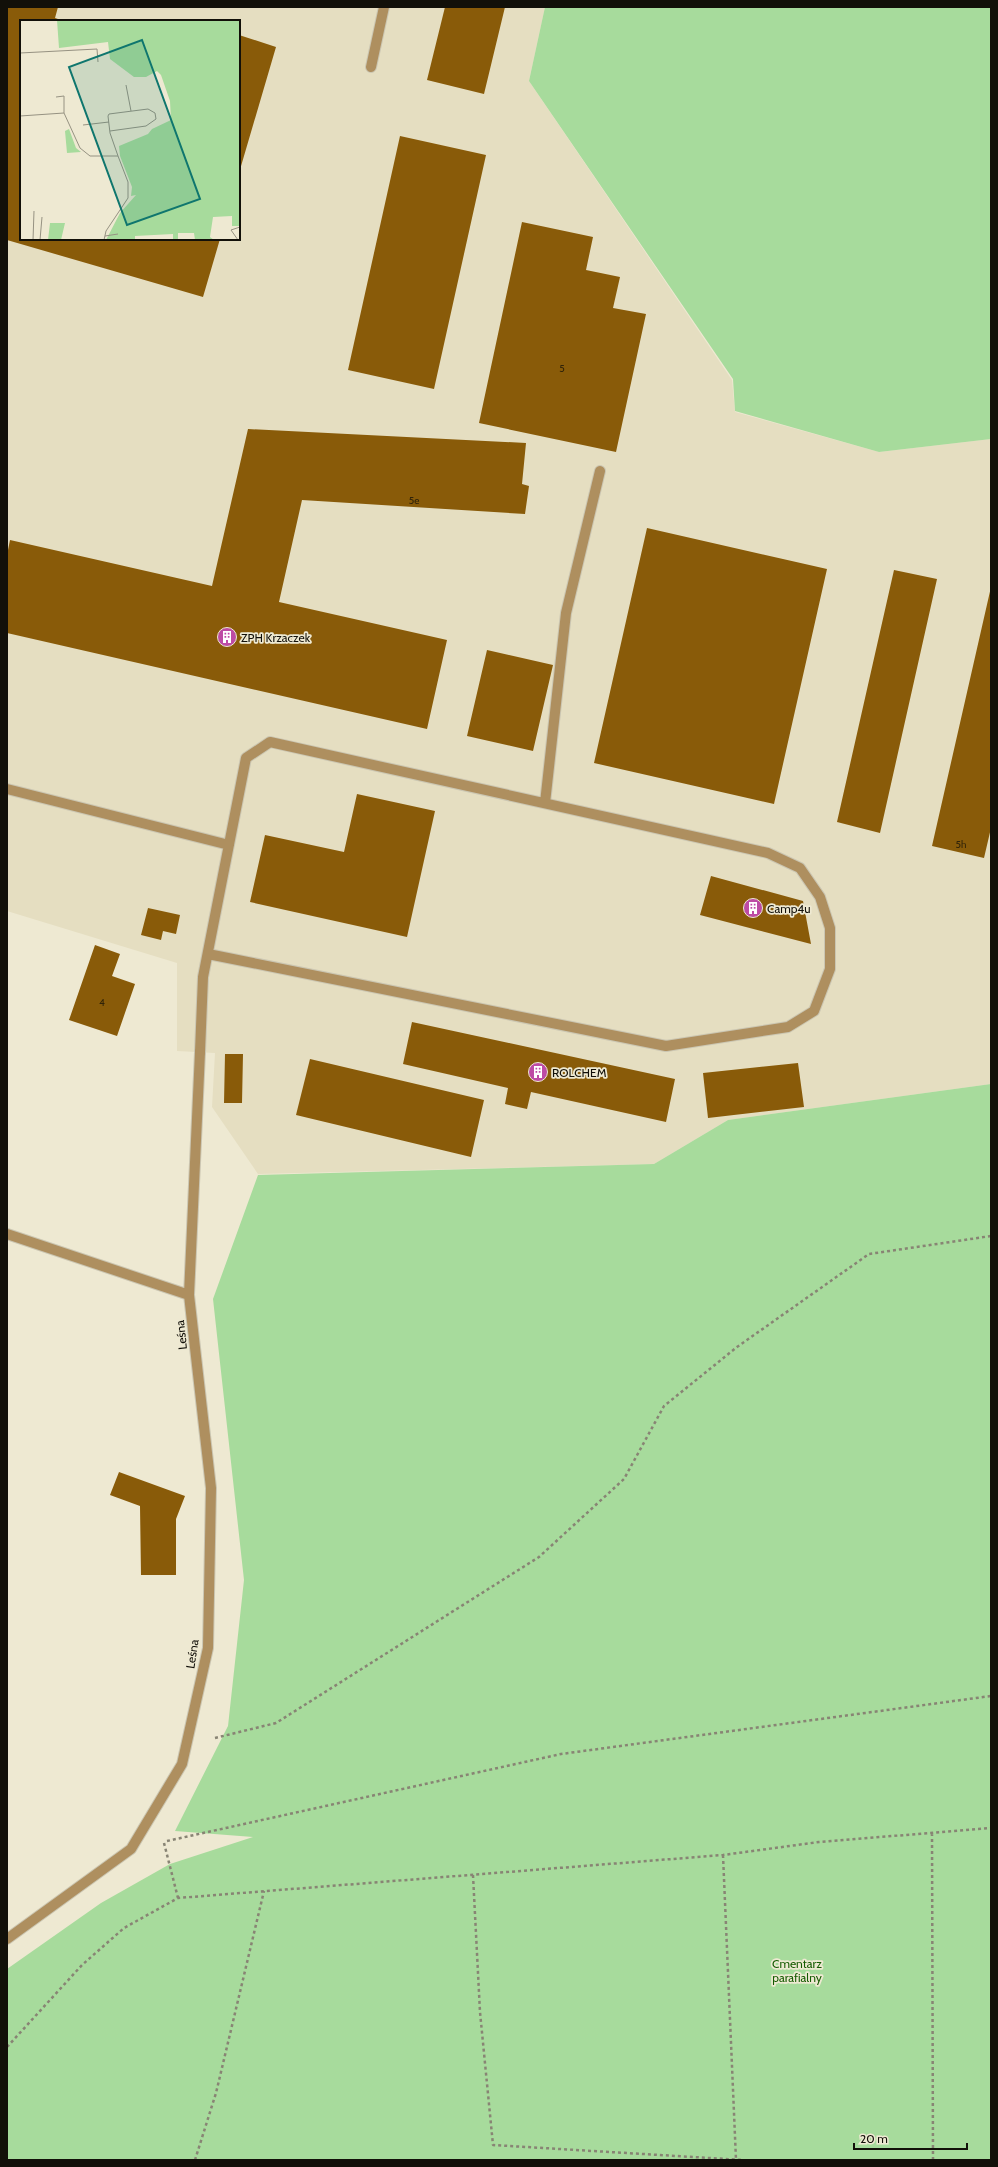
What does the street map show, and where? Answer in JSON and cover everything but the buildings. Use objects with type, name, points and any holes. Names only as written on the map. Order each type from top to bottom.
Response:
[{"type":"street","points":[[371,67],[384,7]]},
{"type":"street","points":[[545,803],[566,613],[600,471]]},
{"type":"street","name":"Leśna","points":[[7,1939],[131,1849],[182,1764],[208,1648],[211,1488],[189,1295],[203,977],[246,758],[270,742],[768,853],[800,868],[820,897],[830,928],[830,969],[814,1011],[788,1027],[666,1046],[208,954]]},
{"type":"street","points":[[7,789],[229,845]]},
{"type":"street","points":[[7,1234],[189,1295]]},
{"type":"path","points":[[186,1746],[276,1723],[539,1557],[624,1479],[664,1406],[737,1347],[869,1254],[991,1236]]},
{"type":"path","points":[[131,1849],[560,1754],[991,1696]]},
{"type":"path","points":[[7,2048],[82,1965],[124,1928],[178,1898],[264,1890],[723,1855],[819,1842],[991,1828]]},
{"type":"path","points":[[932,1833],[933,2160]]},
{"type":"path","points":[[164,1842],[178,1898]]},
{"type":"path","points":[[723,1855],[736,2160]]},
{"type":"path","points":[[473,1875],[480,2012],[493,2145],[743,2160]]},
{"type":"path","points":[[195,2160],[216,2093],[264,1890]]},
{"type":"shaded area","points":[[7,7],[545,7],[529,81],[732,380],[735,412],[879,452],[991,439],[991,1084],[728,1120],[654,1164],[258,1174],[212,1107],[215,1053],[177,1051],[177,963],[7,911]]},
{"type":"green space","points":[[545,7],[991,7],[991,439],[879,452],[735,411],[733,379],[529,81]]},
{"type":"green space","name":"Cmentarz parafialny","points":[[991,1084],[991,2160],[7,2160],[7,1969],[101,1903],[170,1864],[253,1837],[175,1831],[228,1726],[244,1580],[213,1299],[258,1175],[654,1164],[728,1120]]},
{"type":"place","name":"ZPH Krzaczek","points":[[227,637]]},
{"type":"place","name":"Camp4u","points":[[753,908]]},
{"type":"place","name":"ROLCHEM","points":[[538,1072]]}]
